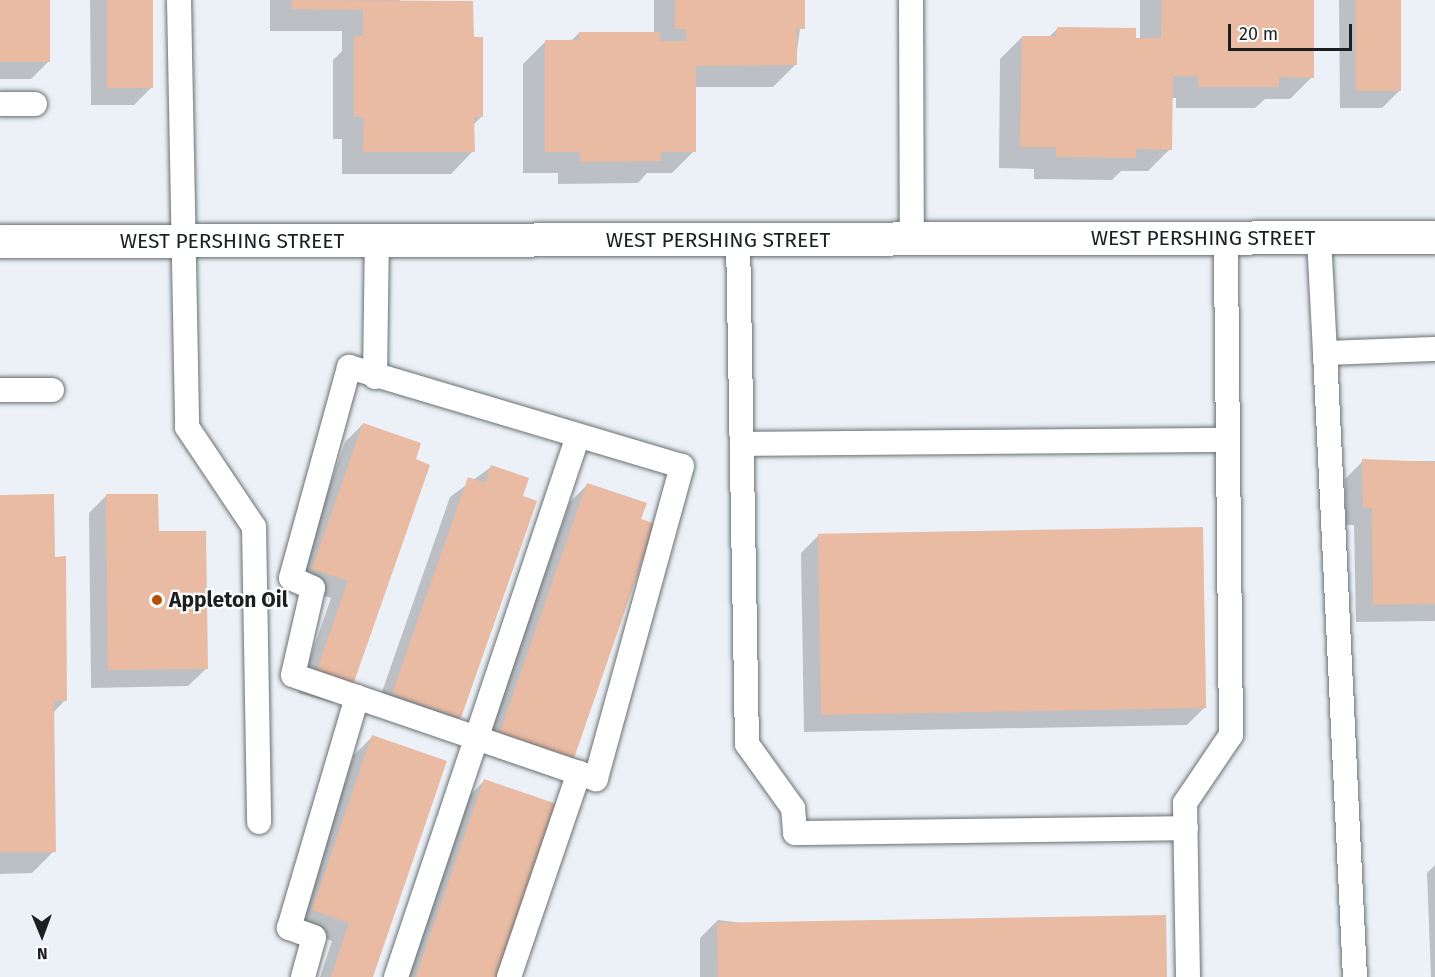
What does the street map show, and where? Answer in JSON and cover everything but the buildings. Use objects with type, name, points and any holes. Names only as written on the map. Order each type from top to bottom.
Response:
[{"type":"street","name":"WEST PERSHING STREET","points":[[0,241],[1435,237]]},
{"type":"lane","points":[[179,0],[181,241],[187,427],[254,527],[259,822]]},
{"type":"lane","points":[[911,0],[912,240]]},
{"type":"lane","points":[[0,104],[35,104]]},
{"type":"lane","points":[[738,238],[747,744],[793,808],[795,832],[1186,828]]},
{"type":"lane","points":[[1188,977],[1185,803],[1231,735],[1226,238]]},
{"type":"lane","points":[[1318,238],[1355,977]]},
{"type":"lane","points":[[375,377],[377,241]]},
{"type":"lane","points":[[1324,352],[1435,349]]},
{"type":"lane","points":[[349,368],[578,436],[682,466],[596,779],[293,675],[313,588],[291,578],[349,368]]},
{"type":"lane","points":[[0,390],[52,390]]},
{"type":"lane","points":[[396,977],[479,740],[578,436]]},
{"type":"lane","points":[[742,444],[1228,440]]},
{"type":"lane","points":[[303,977],[314,938],[289,928],[357,697]]},
{"type":"lane","points":[[509,977],[579,773]]},
{"type":"place","name":"Appleton Oil","points":[[157,600]]}]
